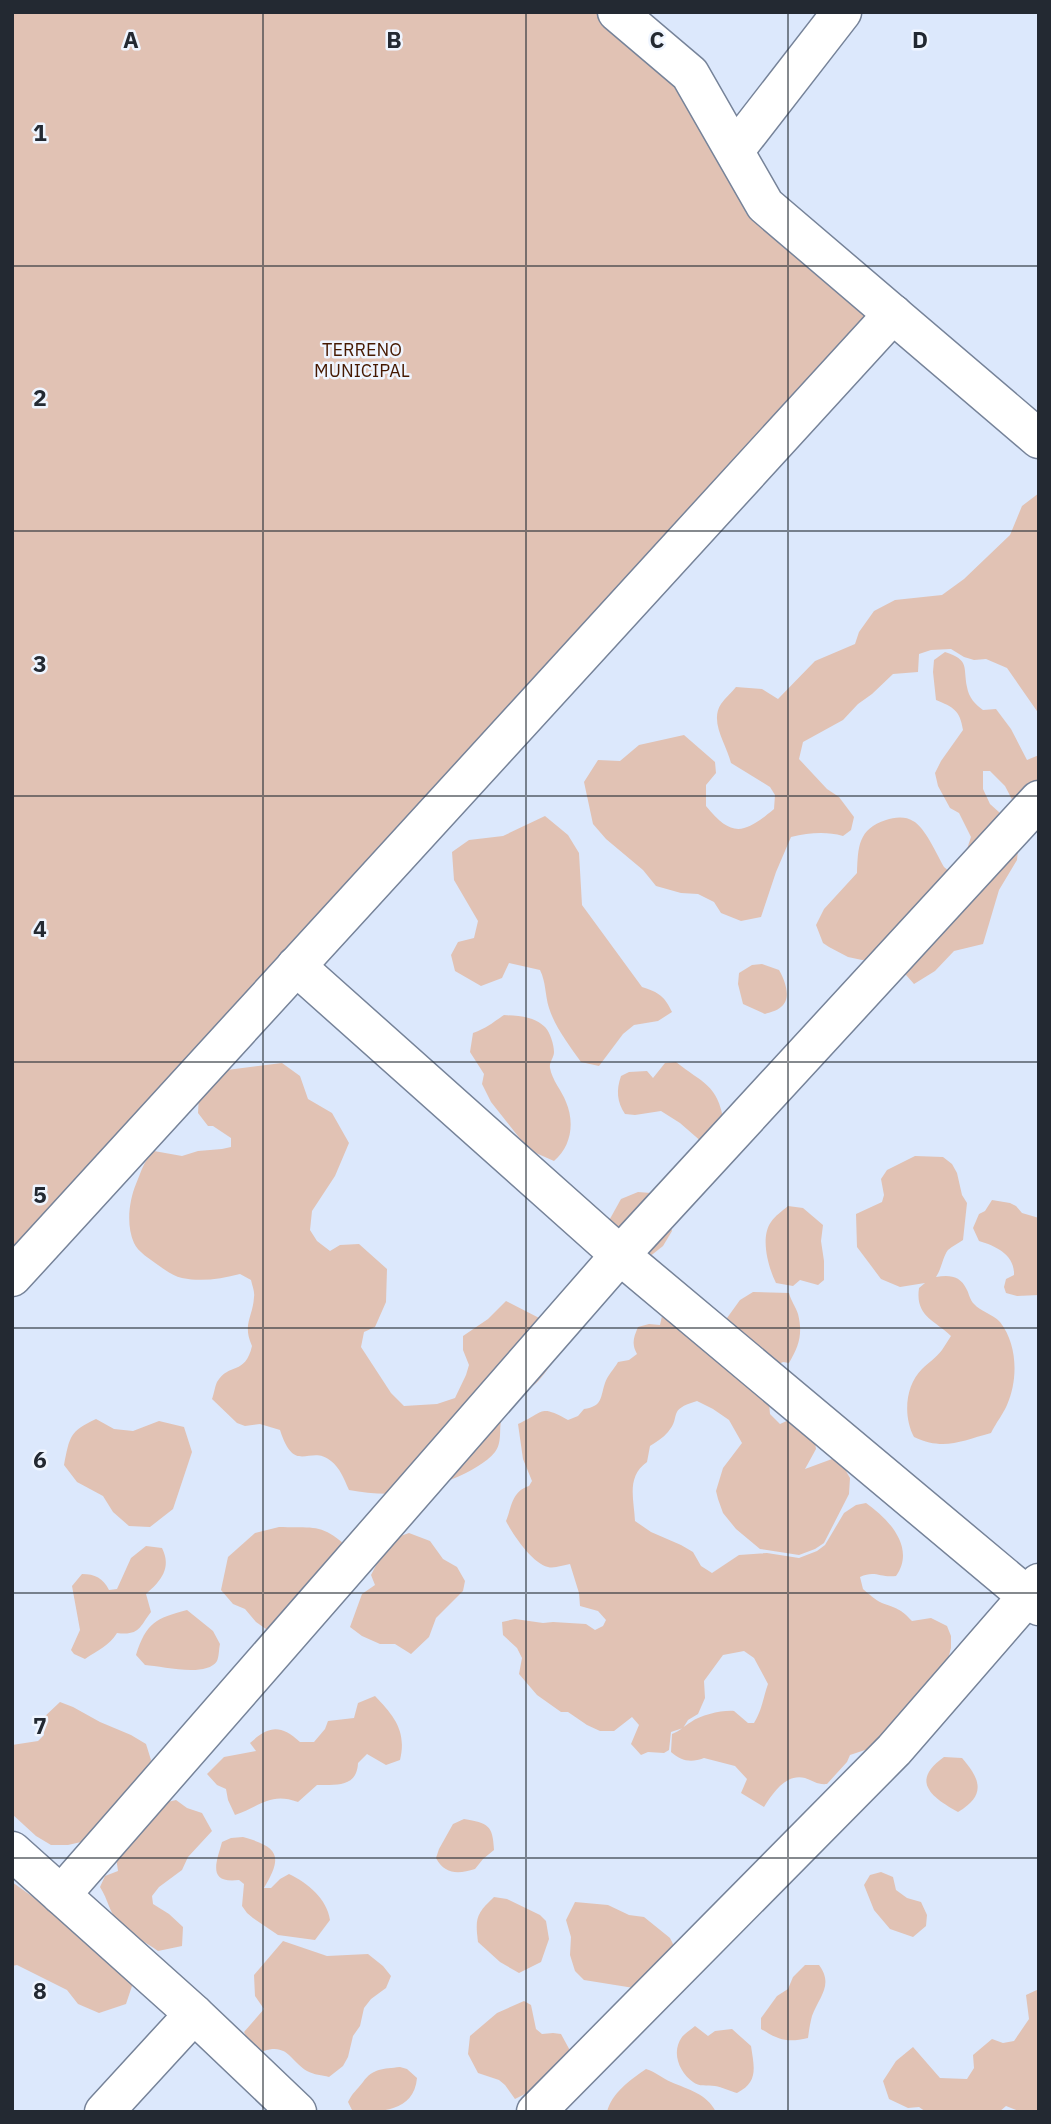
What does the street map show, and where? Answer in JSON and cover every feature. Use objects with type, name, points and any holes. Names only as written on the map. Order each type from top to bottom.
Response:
[{"type":"street","points":[[617,12],[690,74],[765,205],[1039,439]]},
{"type":"street","points":[[735,150],[842,12]]},
{"type":"street","points":[[12,1277],[893,314]]},
{"type":"street","points":[[61,1895],[620,1255],[1039,800]]},
{"type":"street","points":[[296,966],[620,1255],[1035,1595],[894,1750],[536,2112]]},
{"type":"street","points":[[12,1851],[194,2014],[298,2112]]},
{"type":"street","points":[[104,2112],[194,2014]]},
{"type":"green space","name":"TERRENO MUNICIPAL","points":[[12,12],[616,12],[690,74],[746,213],[871,317],[12,1272]]},
{"type":"green space","points":[[1039,493],[1039,714],[1007,668],[986,659],[964,657],[951,649],[919,654],[918,672],[893,674],[843,720],[803,742],[799,759],[827,789],[839,797],[854,817],[851,830],[843,836],[817,833],[791,837],[761,917],[741,921],[721,913],[714,902],[698,894],[681,893],[656,886],[643,870],[606,839],[593,824],[584,782],[598,760],[620,761],[639,745],[684,735],[715,762],[716,773],[706,785],[706,806],[715,816],[731,828],[738,829],[754,824],[764,817],[774,809],[775,795],[770,787],[731,763],[717,718],[724,700],[736,687],[762,689],[778,699],[815,661],[855,644],[859,632],[874,611],[895,600],[942,595],[964,579],[1010,535],[1022,506]]},
{"type":"green space","points":[[945,652],[962,661],[971,698],[983,710],[996,709],[1011,729],[1027,760],[1039,755],[1039,828],[1018,811],[1005,786],[990,771],[983,771],[983,789],[990,804],[1000,813],[1019,840],[1017,860],[999,890],[983,944],[954,951],[935,971],[914,984],[899,967],[884,958],[862,960],[848,957],[829,947],[823,943],[816,925],[824,909],[857,873],[861,840],[870,828],[877,824],[896,818],[913,821],[922,829],[944,867],[950,872],[965,855],[971,837],[959,813],[950,808],[938,786],[935,773],[963,730],[955,710],[936,700],[934,660]]},
{"type":"green space","points":[[545,816],[568,835],[579,853],[582,905],[642,987],[661,996],[672,1012],[658,1021],[634,1025],[623,1034],[599,1066],[581,1062],[563,1036],[549,1008],[540,970],[509,963],[502,978],[481,986],[455,971],[451,955],[458,942],[474,938],[478,921],[454,880],[452,852],[469,840],[503,836]]},
{"type":"green space","points":[[762,964],[779,970],[787,994],[781,1007],[765,1014],[743,1004],[738,984],[739,973],[752,965]]},
{"type":"green space","points":[[504,1015],[526,1017],[536,1021],[549,1032],[554,1052],[550,1068],[569,1110],[571,1126],[568,1142],[554,1161],[529,1150],[491,1102],[482,1084],[484,1074],[470,1052],[473,1033]]},
{"type":"green space","points":[[676,1062],[708,1086],[721,1109],[724,1122],[703,1143],[661,1111],[625,1114],[620,1105],[618,1086],[621,1076],[629,1072],[647,1071],[653,1078],[665,1063]]},
{"type":"green space","points":[[282,1063],[300,1076],[308,1099],[332,1113],[349,1143],[335,1176],[312,1211],[310,1230],[317,1241],[330,1251],[340,1245],[359,1244],[387,1269],[386,1302],[375,1327],[364,1332],[361,1347],[391,1393],[404,1406],[437,1404],[455,1398],[469,1365],[463,1350],[463,1336],[488,1319],[506,1301],[545,1321],[559,1353],[536,1383],[515,1399],[503,1413],[495,1452],[477,1467],[452,1479],[402,1493],[349,1490],[331,1461],[323,1456],[297,1456],[291,1452],[280,1430],[260,1424],[245,1426],[237,1423],[212,1399],[216,1384],[222,1376],[245,1361],[252,1346],[248,1332],[254,1295],[251,1280],[240,1274],[204,1280],[179,1277],[148,1258],[134,1243],[129,1221],[132,1198],[143,1166],[154,1151],[182,1156],[231,1147],[231,1138],[213,1126],[208,1126],[198,1113],[199,1095],[227,1070]]},
{"type":"green space","points":[[915,1156],[943,1157],[952,1164],[967,1203],[963,1240],[948,1250],[936,1277],[950,1276],[961,1281],[974,1304],[1000,1322],[1013,1352],[1011,1395],[991,1433],[953,1443],[934,1443],[914,1437],[907,1411],[909,1392],[916,1376],[940,1353],[951,1336],[927,1316],[920,1305],[919,1288],[925,1283],[900,1287],[881,1279],[857,1247],[856,1214],[882,1202],[884,1195],[881,1179],[887,1170]]},
{"type":"green space","points":[[638,1192],[651,1193],[664,1201],[672,1231],[663,1246],[644,1261],[606,1226],[621,1199]]},
{"type":"green space","points":[[992,1200],[1010,1203],[1022,1213],[1039,1218],[1039,1295],[1017,1296],[1006,1293],[1006,1279],[1014,1275],[1011,1262],[1003,1252],[979,1241],[973,1228],[979,1214],[985,1211]]},
{"type":"green space","points":[[788,1206],[803,1208],[823,1225],[821,1241],[824,1280],[818,1285],[800,1280],[793,1286],[776,1283],[773,1276],[766,1252],[766,1236],[773,1220]]},
{"type":"green space","points":[[753,1292],[789,1293],[799,1321],[798,1345],[789,1363],[783,1362],[760,1373],[770,1414],[780,1424],[791,1419],[813,1431],[816,1449],[805,1469],[832,1459],[842,1464],[850,1478],[849,1494],[824,1543],[799,1555],[760,1549],[736,1529],[723,1513],[716,1491],[723,1468],[742,1443],[729,1420],[697,1401],[681,1407],[668,1432],[650,1446],[647,1462],[640,1468],[634,1481],[635,1521],[651,1532],[693,1552],[701,1566],[712,1573],[739,1555],[767,1553],[799,1558],[817,1551],[825,1545],[844,1513],[856,1505],[866,1503],[891,1526],[897,1535],[903,1555],[896,1576],[870,1574],[860,1577],[863,1589],[879,1602],[901,1611],[912,1621],[931,1618],[947,1626],[951,1636],[951,1648],[947,1663],[922,1687],[916,1698],[874,1747],[850,1755],[827,1784],[798,1777],[786,1781],[764,1807],[741,1793],[747,1779],[735,1766],[704,1758],[686,1760],[671,1752],[672,1734],[682,1728],[671,1732],[669,1750],[641,1755],[631,1744],[639,1725],[632,1717],[614,1731],[600,1731],[568,1712],[561,1712],[537,1695],[519,1674],[522,1658],[517,1648],[503,1635],[502,1622],[515,1619],[586,1624],[595,1630],[603,1626],[606,1620],[598,1611],[580,1606],[570,1564],[553,1568],[536,1561],[513,1534],[506,1521],[515,1496],[532,1481],[523,1459],[518,1424],[547,1411],[568,1420],[578,1416],[584,1409],[595,1406],[606,1380],[618,1362],[629,1360],[637,1354],[634,1337],[638,1327],[660,1325],[662,1316],[727,1318],[740,1300]],"holes":[[[744,1651],[754,1658],[768,1684],[754,1723],[748,1723],[734,1711],[729,1711],[706,1715],[684,1727],[688,1720],[698,1714],[705,1698],[704,1681],[723,1655]]]},
{"type":"green space","points":[[96,1419],[114,1429],[133,1431],[159,1421],[184,1427],[192,1452],[173,1509],[150,1527],[129,1526],[113,1512],[103,1496],[77,1482],[64,1465],[72,1436]]},
{"type":"green space","points":[[279,1527],[317,1528],[331,1534],[349,1548],[282,1627],[266,1629],[245,1609],[233,1604],[221,1590],[228,1557],[255,1533]]},
{"type":"green space","points":[[409,1533],[430,1541],[443,1559],[457,1567],[465,1581],[463,1591],[436,1618],[429,1637],[411,1654],[395,1644],[380,1644],[350,1627],[362,1594],[375,1585],[371,1575],[389,1540]]},
{"type":"green space","points":[[146,1546],[162,1548],[166,1562],[160,1579],[146,1594],[151,1612],[138,1629],[125,1634],[117,1633],[107,1645],[85,1659],[74,1654],[71,1650],[80,1630],[72,1586],[82,1574],[87,1574],[104,1582],[109,1590],[117,1589],[131,1558]]},
{"type":"green space","points":[[187,1610],[213,1631],[220,1644],[217,1661],[204,1669],[194,1670],[145,1665],[136,1655],[148,1629],[160,1619]]},
{"type":"green space","points":[[375,1696],[388,1710],[400,1732],[400,1760],[386,1765],[367,1754],[358,1763],[357,1771],[350,1781],[317,1785],[298,1802],[273,1799],[235,1815],[226,1789],[217,1785],[207,1774],[224,1757],[256,1751],[250,1743],[269,1730],[286,1732],[300,1742],[314,1742],[328,1721],[354,1718],[358,1703]]},
{"type":"green space","points":[[60,1702],[146,1744],[151,1760],[143,1783],[96,1837],[68,1845],[51,1845],[36,1836],[12,1814],[12,1745],[38,1741],[44,1735],[42,1719]]},
{"type":"green space","points":[[944,1757],[962,1758],[973,1773],[978,1787],[973,1799],[958,1812],[933,1794],[926,1781],[934,1766]]},
{"type":"green space","points":[[176,1800],[187,1808],[202,1813],[212,1831],[188,1857],[182,1870],[159,1887],[152,1896],[153,1904],[183,1927],[182,1946],[158,1951],[121,1926],[100,1887],[105,1876],[118,1871],[116,1857],[155,1805]]},
{"type":"green space","points":[[464,1819],[488,1827],[494,1850],[475,1869],[453,1872],[444,1868],[436,1858],[453,1824]]},
{"type":"green space","points":[[243,1837],[264,1845],[274,1854],[274,1868],[264,1888],[271,1888],[289,1874],[310,1887],[321,1899],[330,1920],[315,1940],[278,1935],[253,1918],[242,1906],[244,1884],[239,1880],[229,1880],[218,1875],[216,1863],[222,1842]]},
{"type":"green space","points":[[881,1872],[893,1877],[896,1890],[907,1898],[921,1902],[927,1915],[926,1926],[913,1937],[890,1929],[874,1910],[864,1885],[870,1875]]},
{"type":"green space","points":[[12,1882],[135,1977],[126,2004],[99,2013],[78,2004],[67,1990],[17,1965],[12,1966]]},
{"type":"green space","points":[[494,1897],[507,1899],[540,1915],[546,1921],[549,1939],[541,1962],[519,1973],[500,1962],[478,1942],[478,1917]]},
{"type":"green space","points":[[575,1902],[608,1905],[629,1915],[644,1917],[670,1938],[674,1946],[640,1989],[584,1980],[575,1971],[570,1955],[571,1937],[566,1920]]},
{"type":"green space","points":[[283,1941],[327,1956],[368,1954],[391,1976],[386,1988],[364,2008],[348,2057],[343,2066],[329,2077],[307,2071],[279,2049],[264,2051],[251,2046],[244,2032],[264,2009],[255,1996],[254,1975]]},
{"type":"green space","points":[[805,1965],[819,1965],[825,1979],[824,1991],[812,2016],[808,2038],[778,2038],[761,2029],[761,2018],[777,1996],[788,1989],[793,1977]]},
{"type":"green space","points":[[1039,1989],[1039,2112],[1021,2112],[1006,2106],[999,2112],[926,2112],[919,2107],[908,2108],[889,2099],[883,2081],[896,2061],[913,2047],[940,2078],[967,2079],[974,2068],[973,2055],[992,2039],[1003,2043],[1014,2041],[1029,2019],[1026,1995]]},
{"type":"green space","points":[[524,2001],[531,2005],[536,2029],[542,2034],[561,2034],[573,2056],[533,2090],[515,2099],[499,2080],[478,2073],[468,2054],[470,2036],[497,2013]]},
{"type":"green space","points":[[695,2026],[708,2036],[715,2031],[732,2029],[751,2046],[753,2073],[744,2089],[737,2093],[698,2085],[684,2073],[678,2061],[677,2049],[682,2037]]},
{"type":"green space","points":[[400,2067],[407,2069],[417,2078],[410,2098],[394,2108],[353,2112],[348,2102],[367,2077],[379,2070]]},
{"type":"green space","points":[[646,2069],[702,2096],[716,2112],[607,2112],[617,2093]]}]
